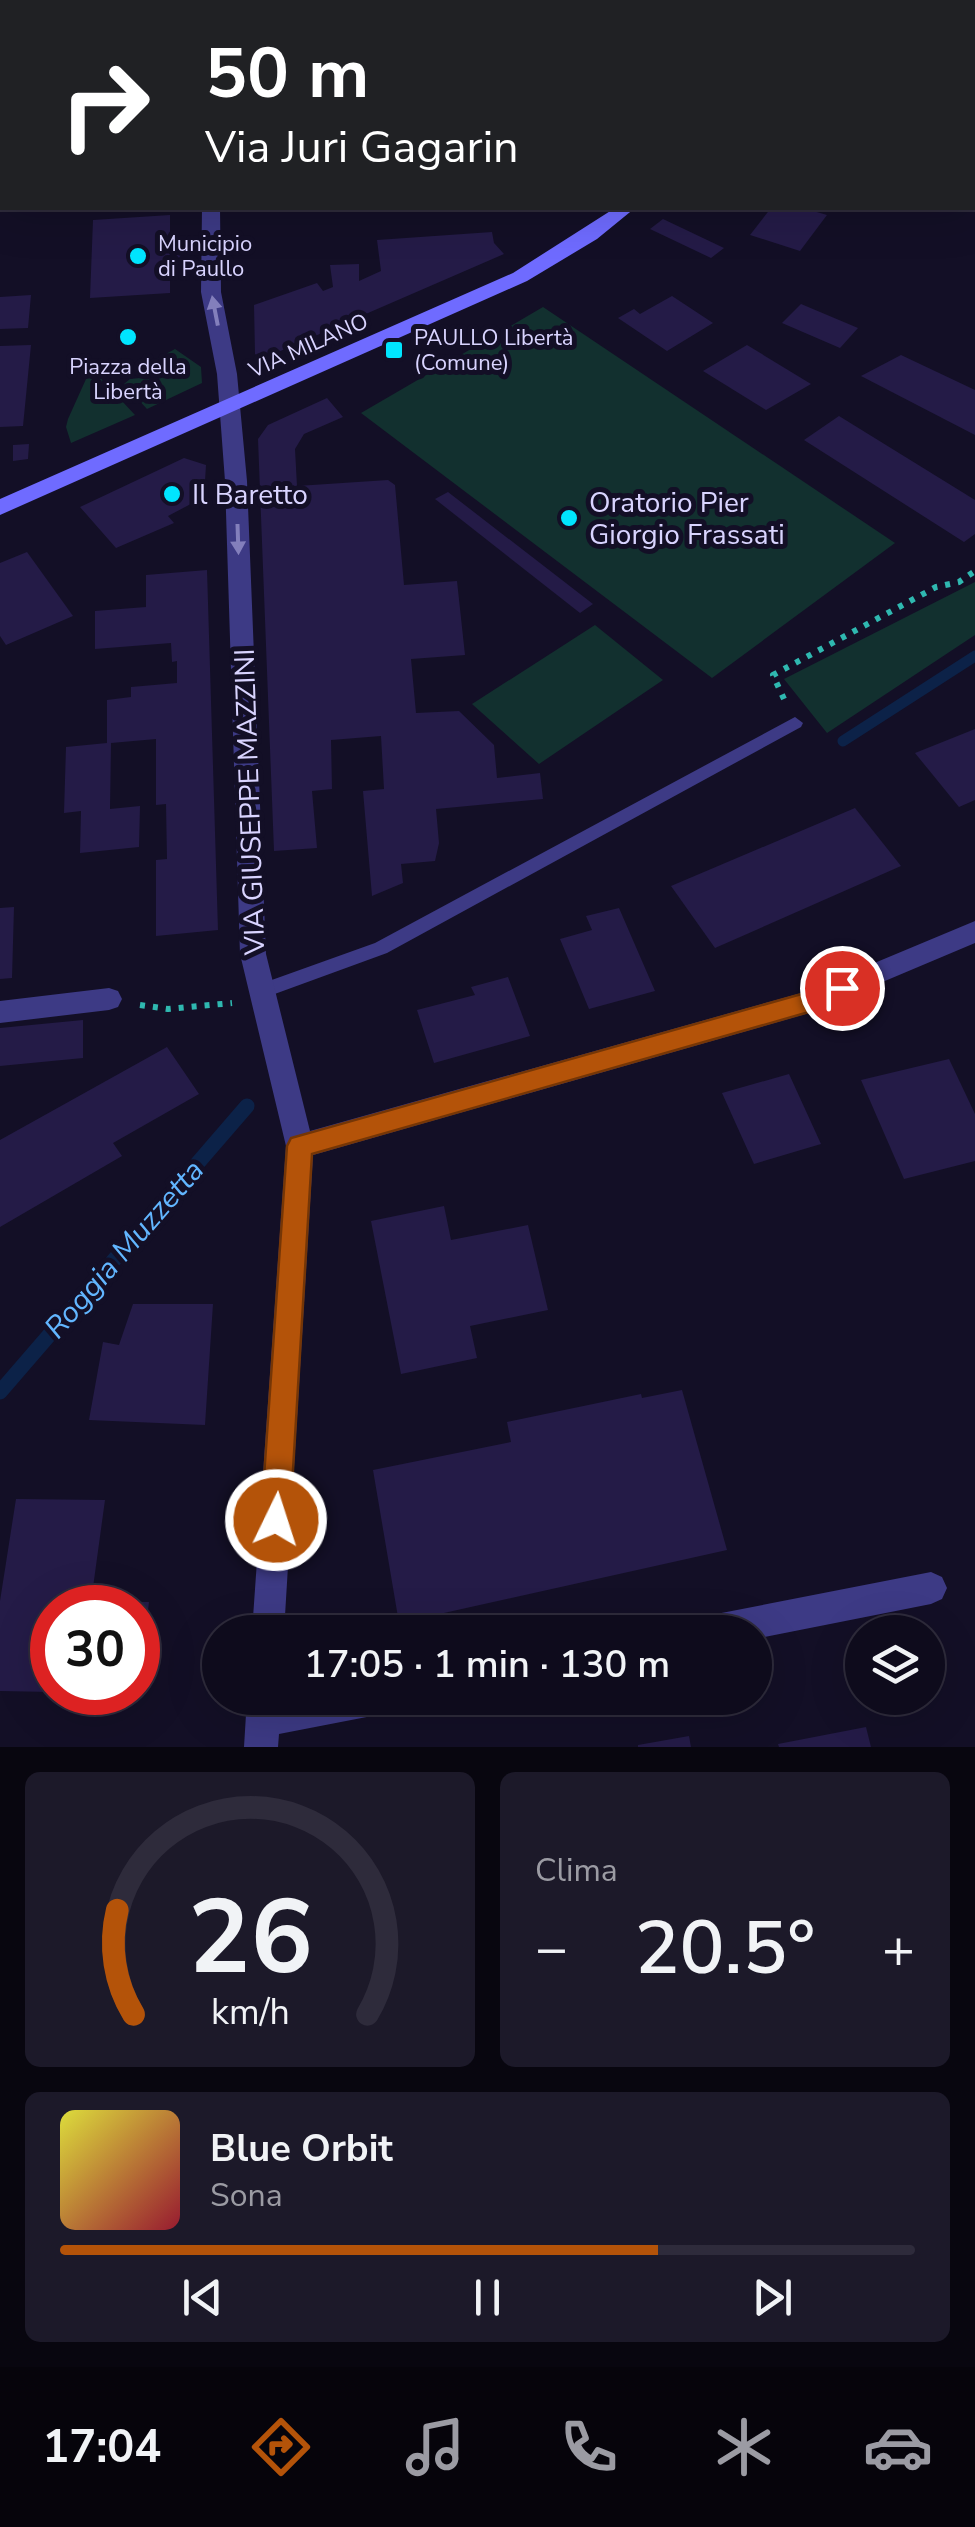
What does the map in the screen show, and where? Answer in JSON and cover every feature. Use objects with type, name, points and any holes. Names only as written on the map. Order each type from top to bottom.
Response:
[{"type":"street","name":"VIA GIUSEPPE MAZZINI","points":[[211,210],[211,292],[230,407],[250,916],[260,991],[300,1146],[269,1615]]},
{"type":"street","name":"VIA MILANO","points":[[0,508],[520,276],[590,235],[623,210]]},
{"type":"street","points":[[300,1146],[809,1002],[975,932]]},
{"type":"street","points":[[0,1012],[109,1000]]},
{"type":"street","points":[[772,1619],[932,1588]]},
{"type":"street","points":[[262,1722],[296,1715]]},
{"type":"lane","points":[[260,991],[381,948],[796,723]]},
{"type":"path","points":[[796,723],[773,675],[936,587],[959,582],[975,571]]},
{"type":"path","points":[[109,1000],[168,1009],[224,1006],[260,991]]},
{"type":"green space","points":[[543,307],[895,543],[712,678],[361,413]]},
{"type":"green space","points":[[175,349],[201,367],[202,383],[147,409],[124,384],[130,379],[151,377],[153,361]]},
{"type":"green space","points":[[91,368],[135,415],[71,443],[68,419]]},
{"type":"green space","points":[[975,582],[975,635],[827,733],[784,679]]},
{"type":"green space","points":[[595,625],[663,680],[539,764],[472,704]]},
{"type":"building","points":[[769,210],[810,210],[827,215],[800,251],[750,235]]},
{"type":"building","name":"Municipio di Paullo","points":[[170,215],[170,242],[185,242],[185,260],[170,261],[170,293],[90,298],[93,220]]},
{"type":"building","points":[[663,219],[724,248],[711,258],[650,229]]},
{"type":"building","points":[[492,232],[494,243],[504,254],[262,359],[255,354],[254,305],[317,283],[323,291],[333,287],[330,265],[359,264],[359,281],[381,271],[377,240]]},
{"type":"building","points":[[31,295],[28,328],[0,329],[0,297]]},
{"type":"building","points":[[672,296],[713,323],[667,351],[618,318],[634,309],[640,314]]},
{"type":"building","points":[[801,304],[858,328],[840,348],[782,323]]},
{"type":"building","points":[[31,345],[23,426],[0,427],[0,346]]},
{"type":"building","points":[[747,345],[811,384],[766,410],[703,371]]},
{"type":"building","points":[[901,355],[975,390],[975,435],[861,376]]},
{"type":"building","points":[[327,398],[343,417],[304,434],[295,449],[297,486],[388,480],[395,485],[404,585],[457,581],[465,655],[411,659],[416,713],[459,711],[494,745],[497,778],[540,773],[543,799],[436,809],[439,843],[435,861],[401,864],[403,883],[372,896],[363,791],[384,789],[381,736],[331,740],[332,789],[312,791],[317,848],[274,851],[258,439],[268,425]]},
{"type":"building","points":[[839,416],[975,500],[975,534],[964,542],[804,440]]},
{"type":"building","points":[[29,444],[28,459],[13,461],[13,445]]},
{"type":"building","points":[[184,458],[206,465],[204,497],[168,516],[174,523],[116,548],[80,507]]},
{"type":"building","points":[[448,492],[593,604],[580,613],[435,499]]},
{"type":"building","points":[[27,552],[73,616],[6,645],[0,636],[0,563]]},
{"type":"building","points":[[207,570],[218,930],[156,936],[156,860],[167,859],[166,804],[156,805],[156,739],[111,743],[110,809],[140,806],[139,847],[80,853],[81,811],[64,813],[66,747],[107,743],[107,700],[131,697],[131,687],[177,683],[177,661],[172,662],[171,643],[95,649],[95,611],[146,607],[146,575]]},
{"type":"building","points":[[975,729],[975,800],[959,807],[915,753]]},
{"type":"building","points":[[855,808],[901,866],[715,948],[671,886]]},
{"type":"building","points":[[14,907],[12,978],[0,979],[0,908]]},
{"type":"building","points":[[619,908],[655,991],[589,1009],[560,939],[592,930],[586,916]]},
{"type":"building","points":[[508,977],[530,1036],[434,1063],[417,1010],[475,995],[471,987]]},
{"type":"building","points":[[83,1020],[83,1058],[0,1066],[0,1028]]},
{"type":"building","points":[[167,1047],[199,1094],[113,1143],[122,1156],[0,1227],[0,1140]]},
{"type":"building","points":[[949,1059],[975,1114],[975,1161],[904,1179],[861,1080]]},
{"type":"building","points":[[789,1074],[821,1144],[754,1164],[722,1093]]},
{"type":"building","points":[[444,1206],[451,1240],[528,1225],[548,1310],[470,1326],[477,1358],[401,1374],[371,1221]]},
{"type":"building","points":[[133,1304],[213,1304],[205,1425],[89,1420],[103,1342],[119,1345]]},
{"type":"building","points":[[682,1390],[727,1550],[435,1615],[398,1615],[373,1470],[511,1442],[507,1422],[641,1394],[642,1398]]},
{"type":"building","points":[[16,1499],[105,1500],[93,1585],[30,1585],[30,1692],[0,1691],[0,1601]]},
{"type":"building","points":[[866,1727],[871,1747],[778,1744]]},
{"type":"building","points":[[689,1736],[691,1747],[638,1747],[638,1745]]},
{"type":"waterway","name":"Roggia Muzzetta","points":[[843,741],[975,656]]},
{"type":"waterway","name":"Roggia Muzzetta","points":[[0,1392],[247,1106]]},
{"type":"place","name":"Municipio di Paullo","points":[[138,256]]},
{"type":"place","name":"Piazza della Libertà","points":[[128,337]]},
{"type":"place","name":"PAULLO Libertà (Comune)","points":[[394,350]]},
{"type":"place","name":"Il Baretto","points":[[172,494]]},
{"type":"place","name":"Oratorio Pier Giorgio Frassati","points":[[569,518]]},
{"type":"route","points":[[276,1520],[300,1146],[809,1002],[842,988]]}]
